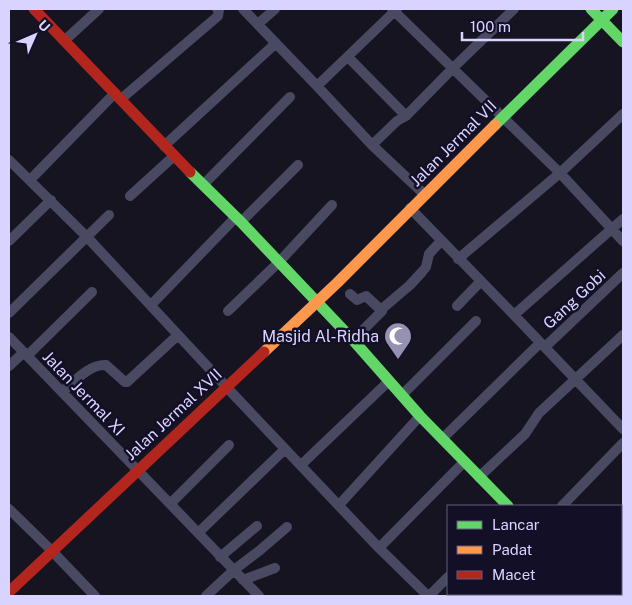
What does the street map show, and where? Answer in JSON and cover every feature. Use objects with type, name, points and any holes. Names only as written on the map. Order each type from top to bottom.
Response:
[{"type":"street","points":[[34,9],[164,146],[239,220],[353,340],[420,416],[507,505]]},
{"type":"street","points":[[64,41],[99,9]]},
{"type":"street","points":[[30,180],[118,96],[218,16],[219,10],[217,9]]},
{"type":"street","points":[[243,9],[372,145],[424,194]]},
{"type":"street","points":[[258,24],[274,9]]},
{"type":"street","points":[[372,145],[397,121],[406,116],[514,9]]},
{"type":"street","points":[[590,9],[623,42]]},
{"type":"street","name":"Jalan Jermal VII","points":[[317,302],[613,9]]},
{"type":"street","points":[[317,86],[395,10],[560,172],[623,241]]},
{"type":"street","points":[[164,146],[276,43]]},
{"type":"street","points":[[348,57],[406,116]]},
{"type":"street","points":[[203,185],[290,97]]},
{"type":"street","points":[[458,259],[560,172],[623,114]]},
{"type":"street","points":[[130,196],[174,156]]},
{"type":"street","points":[[151,305],[298,165]]},
{"type":"street","points":[[11,166],[30,180],[87,237],[379,548],[428,596],[447,578]]},
{"type":"street","points":[[9,241],[51,200]]},
{"type":"street","points":[[228,310],[279,262],[332,205]]},
{"type":"street","points":[[410,208],[623,430]]},
{"type":"street","points":[[9,313],[108,215]]},
{"type":"street","points":[[514,315],[623,219]]},
{"type":"street","points":[[353,340],[383,308],[422,272],[426,267],[429,254],[441,241]]},
{"type":"street","name":"Gang Gobi","points":[[442,438],[623,273]]},
{"type":"street","points":[[457,306],[481,281]]},
{"type":"street","points":[[9,366],[25,354],[92,292]]},
{"type":"street","points":[[350,294],[357,300],[366,296],[382,311]]},
{"type":"street","name":"Jalan Jermal XVII","points":[[9,592],[317,302]]},
{"type":"street","points":[[402,395],[476,321]]},
{"type":"street","points":[[62,392],[87,371],[99,365],[106,366],[127,382],[178,335]]},
{"type":"street","points":[[479,477],[525,434],[539,412],[623,335]]},
{"type":"street","name":"Jalan Jermal XI","points":[[9,337],[259,596]]},
{"type":"street","points":[[301,465],[389,380]]},
{"type":"street","points":[[339,504],[420,416]]},
{"type":"street","points":[[563,505],[623,443]]},
{"type":"street","points":[[170,504],[230,445]]},
{"type":"street","points":[[198,533],[285,449]]},
{"type":"street","points":[[379,548],[464,462]]},
{"type":"street","points":[[9,509],[95,596]]},
{"type":"street","points":[[220,557],[257,526]]},
{"type":"street","points":[[206,596],[234,570],[287,527]]},
{"type":"street","points":[[243,580],[275,568]]},
{"type":"traffic: fast","points":[[591,9],[623,42]]},
{"type":"traffic: fast","points":[[495,125],[613,9]]},
{"type":"traffic: fast","points":[[190,172],[241,222],[353,340],[420,416],[507,505]]},
{"type":"traffic: slow","points":[[264,352],[337,283],[495,125]]},
{"type":"traffic: jam","points":[[34,9],[190,172]]},
{"type":"traffic: jam","points":[[9,592],[264,352]]},
{"type":"place","name":"Masjid Al-Ridha","points":[[398,360]]}]
